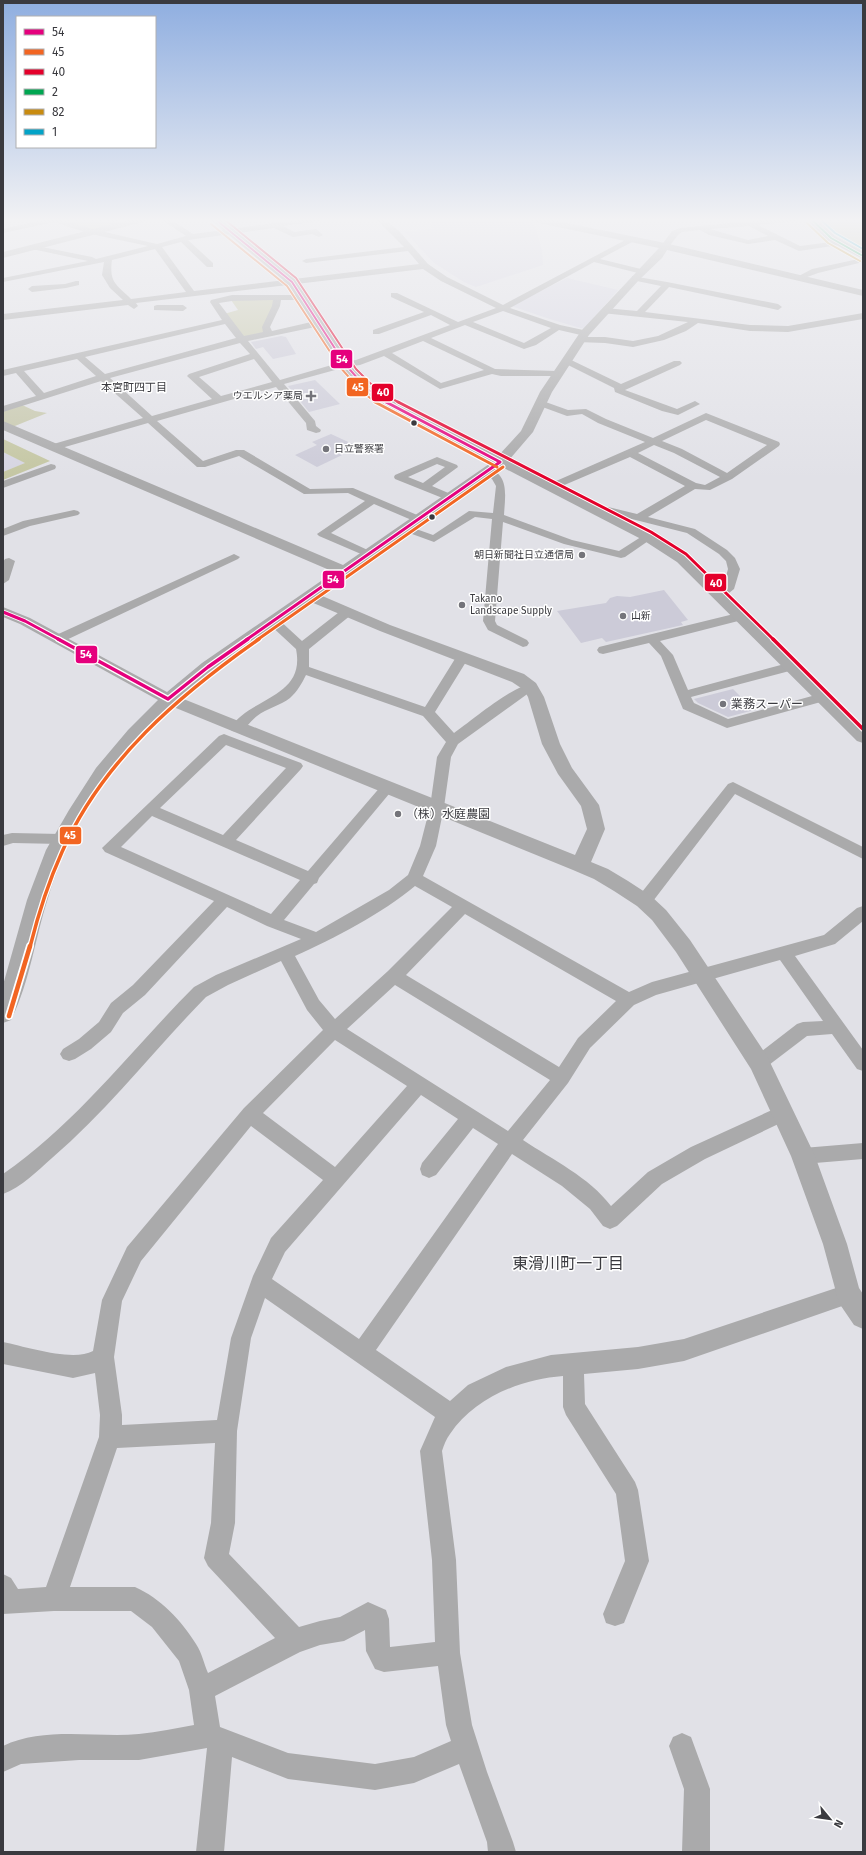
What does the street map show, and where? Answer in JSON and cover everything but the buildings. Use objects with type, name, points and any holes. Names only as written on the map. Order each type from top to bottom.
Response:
[{"type":"street","points":[[3,317],[32,306],[43,306]]},
{"type":"street","points":[[134,306],[136,308],[185,312],[177,326],[180,332]]},
{"type":"street","points":[[213,306],[311,423],[311,428],[316,430]]},
{"type":"street","points":[[268,333],[266,327],[276,306]]},
{"type":"street","points":[[309,306],[345,364],[358,381],[384,401],[648,537],[682,559],[720,594],[862,735]]},
{"type":"street","points":[[418,306],[461,324],[524,346],[533,343],[558,327]]},
{"type":"street","points":[[498,306],[583,337],[634,344],[661,338],[683,329],[697,320]]},
{"type":"street","points":[[54,447],[345,364],[357,363],[508,306]]},
{"type":"street","points":[[3,1014],[18,971],[40,889],[61,838],[108,764],[131,736],[168,699],[208,667],[500,462],[527,432],[540,403],[557,374],[583,337],[610,306]]},
{"type":"street","points":[[639,314],[647,306]]},
{"type":"street","points":[[773,306],[778,307]]},
{"type":"street","points":[[605,311],[697,320],[750,328],[788,329],[863,316]]},
{"type":"street","points":[[403,346],[376,332],[432,312]]},
{"type":"street","points":[[3,373],[227,321]]},
{"type":"street","points":[[3,409],[101,378],[241,339],[320,323]]},
{"type":"street","points":[[424,338],[492,371],[501,373],[557,374]]},
{"type":"street","points":[[385,353],[440,386],[492,371]]},
{"type":"street","points":[[79,356],[101,378],[201,465],[240,452],[308,492],[349,490],[418,519]]},
{"type":"street","points":[[219,400],[192,376],[254,356]]},
{"type":"street","points":[[567,361],[616,390],[665,409],[678,412],[695,404]]},
{"type":"street","points":[[616,390],[677,363]]},
{"type":"street","points":[[18,370],[42,397]]},
{"type":"street","points":[[540,403],[567,413],[584,411],[602,421],[691,457],[728,477]]},
{"type":"street","points":[[551,488],[654,442],[706,416],[775,444],[728,477],[706,488],[693,486],[630,453]]},
{"type":"street","points":[[3,425],[341,573]]},
{"type":"street","points":[[3,485],[51,466]]},
{"type":"street","points":[[487,471],[500,482],[502,486],[489,621],[492,627],[523,643]]},
{"type":"street","points":[[640,517],[693,486]]},
{"type":"street","points":[[424,487],[449,497]]},
{"type":"street","points":[[368,554],[322,534],[373,500]]},
{"type":"street","points":[[599,512],[608,510],[691,531],[723,552],[731,560],[734,569],[728,589],[720,594]]},
{"type":"street","points":[[3,533],[27,523],[74,513]]},
{"type":"street","points":[[405,528],[434,539],[473,513],[500,517],[568,542],[621,555],[648,537]]},
{"type":"street","points":[[58,639],[234,556]]},
{"type":"street","points":[[3,580],[9,561]]},
{"type":"street","points":[[317,591],[347,612],[385,628],[518,678],[530,687],[536,697],[551,744],[564,770],[590,805],[596,829],[580,865]]},
{"type":"street","points":[[3,612],[25,621],[168,699],[580,865],[601,874],[644,901],[659,914],[683,946],[759,1063],[803,1156],[835,1244],[848,1294],[863,1316]]},
{"type":"street","points":[[302,648],[347,612]]},
{"type":"street","points":[[603,650],[742,616]]},
{"type":"street","points":[[237,728],[252,713],[287,694],[292,688],[302,669],[304,654],[302,648],[273,622]]},
{"type":"street","points":[[652,639],[667,655],[688,706],[727,724],[823,697]]},
{"type":"street","points":[[428,713],[463,657]]},
{"type":"street","points":[[683,695],[792,666]]},
{"type":"street","points":[[302,669],[428,713],[453,741]]},
{"type":"street","points":[[3,1185],[26,1169],[91,1111],[200,992],[222,980],[317,939],[396,894],[414,878],[428,846],[437,807],[444,757],[453,741],[515,695],[530,687]]},
{"type":"street","points":[[225,842],[296,766],[224,740],[110,848],[273,922],[317,939]]},
{"type":"street","points":[[644,901],[733,787],[863,854]]},
{"type":"street","points":[[273,922],[312,879],[387,788]]},
{"type":"street","points":[[151,810],[312,879]]},
{"type":"street","points":[[3,841],[12,838],[61,838]]},
{"type":"street","points":[[414,878],[628,1000]]},
{"type":"street","points":[[69,1054],[85,1044],[105,1027],[117,1008],[139,990],[224,899]]},
{"type":"street","points":[[54,1599],[110,1437],[111,1415],[103,1358],[112,1300],[134,1254],[200,1172],[250,1114],[334,1030],[394,976],[463,906]]},
{"type":"street","points":[[362,1352],[510,1142],[562,1078],[584,1042],[628,1000],[652,989],[785,954],[829,940],[861,917]]},
{"type":"street","points":[[285,953],[313,1004],[334,1030],[471,1116],[569,1180],[597,1203],[610,1220],[655,1178],[698,1153],[783,1113]]},
{"type":"street","points":[[785,954],[862,1058]]},
{"type":"street","points":[[394,976],[562,1078]]},
{"type":"street","points":[[759,1063],[803,1029],[838,1027]]},
{"type":"street","points":[[295,1641],[216,1558],[223,1523],[226,1431],[241,1338],[260,1283],[278,1245],[420,1084]]},
{"type":"street","points":[[250,1114],[336,1179]]},
{"type":"street","points":[[429,1169],[471,1116]]},
{"type":"street","points":[[803,1156],[863,1151]]},
{"type":"street","points":[[260,1283],[362,1352],[451,1416]]},
{"type":"street","points":[[502,1852],[500,1842],[459,1725],[448,1653],[444,1560],[431,1451],[441,1428],[451,1416],[476,1393],[506,1378],[551,1366],[638,1358],[684,1350],[848,1294]]},
{"type":"street","points":[[3,1353],[73,1367],[89,1365],[103,1358]]},
{"type":"street","points":[[573,1364],[574,1407],[626,1490],[636,1561],[615,1614]]},
{"type":"street","points":[[110,1437],[226,1431]]},
{"type":"street","points":[[6,1597],[54,1599],[135,1599],[161,1618],[188,1653],[202,1690],[214,1738],[210,1852]]},
{"type":"street","points":[[202,1690],[295,1641],[320,1633],[344,1629],[368,1614],[377,1619],[378,1651],[384,1660],[448,1653]]},
{"type":"street","points":[[3,1759],[20,1751],[79,1747],[139,1747],[214,1738],[288,1766],[375,1777],[414,1770],[466,1748]]},
{"type":"street","points":[[682,1746],[696,1789],[696,1852]]},
{"type":"shaded area","points":[[512,306],[604,306],[584,329]]},
{"type":"shaded area","points":[[3,452],[26,463],[3,472]]},
{"type":"green space","points":[[235,306],[273,306],[265,332],[243,337],[224,314],[238,310]]},
{"type":"green space","points":[[20,404],[35,411],[47,413],[10,428],[3,425],[3,409]]},
{"type":"green space","points":[[3,439],[50,461],[3,480],[3,472],[25,463],[3,452]]},
{"type":"transit line","name":"45","points":[[300,306],[340,367],[362,392],[381,406],[497,467]]},
{"type":"transit line","name":"54","points":[[307,306],[345,364],[366,388],[384,401],[500,462]]},
{"type":"transit line","name":"40","points":[[314,306],[356,369],[370,383],[387,396],[651,532],[686,554],[863,729]]},
{"type":"transit line","name":"54","points":[[168,699],[208,667],[500,462]]},
{"type":"transit line","name":"45","points":[[9,1016],[20,983],[43,900],[62,851],[77,821],[95,793],[137,740],[186,693],[212,672],[503,467]]},
{"type":"transit line","name":"54","points":[[3,612],[25,621],[168,699]]},
{"type":"place","name":"ウエルシア薬局","points":[[311,396]]},
{"type":"place","name":"日立警察署","points":[[326,449]]},
{"type":"place","name":"朝日新聞社日立通信局","points":[[582,555]]},
{"type":"place","name":"Takano Landscape Supply","points":[[462,605]]},
{"type":"place","name":"山新","points":[[623,616]]},
{"type":"place","name":"業務スーパー","points":[[723,704]]},
{"type":"place","name":"（株）水庭農園","points":[[398,814]]},
{"type":"district","name":"本宮町四丁目","points":[[134,387]]},
{"type":"district","name":"東滑川町一丁目","points":[[568,1263]]}]
